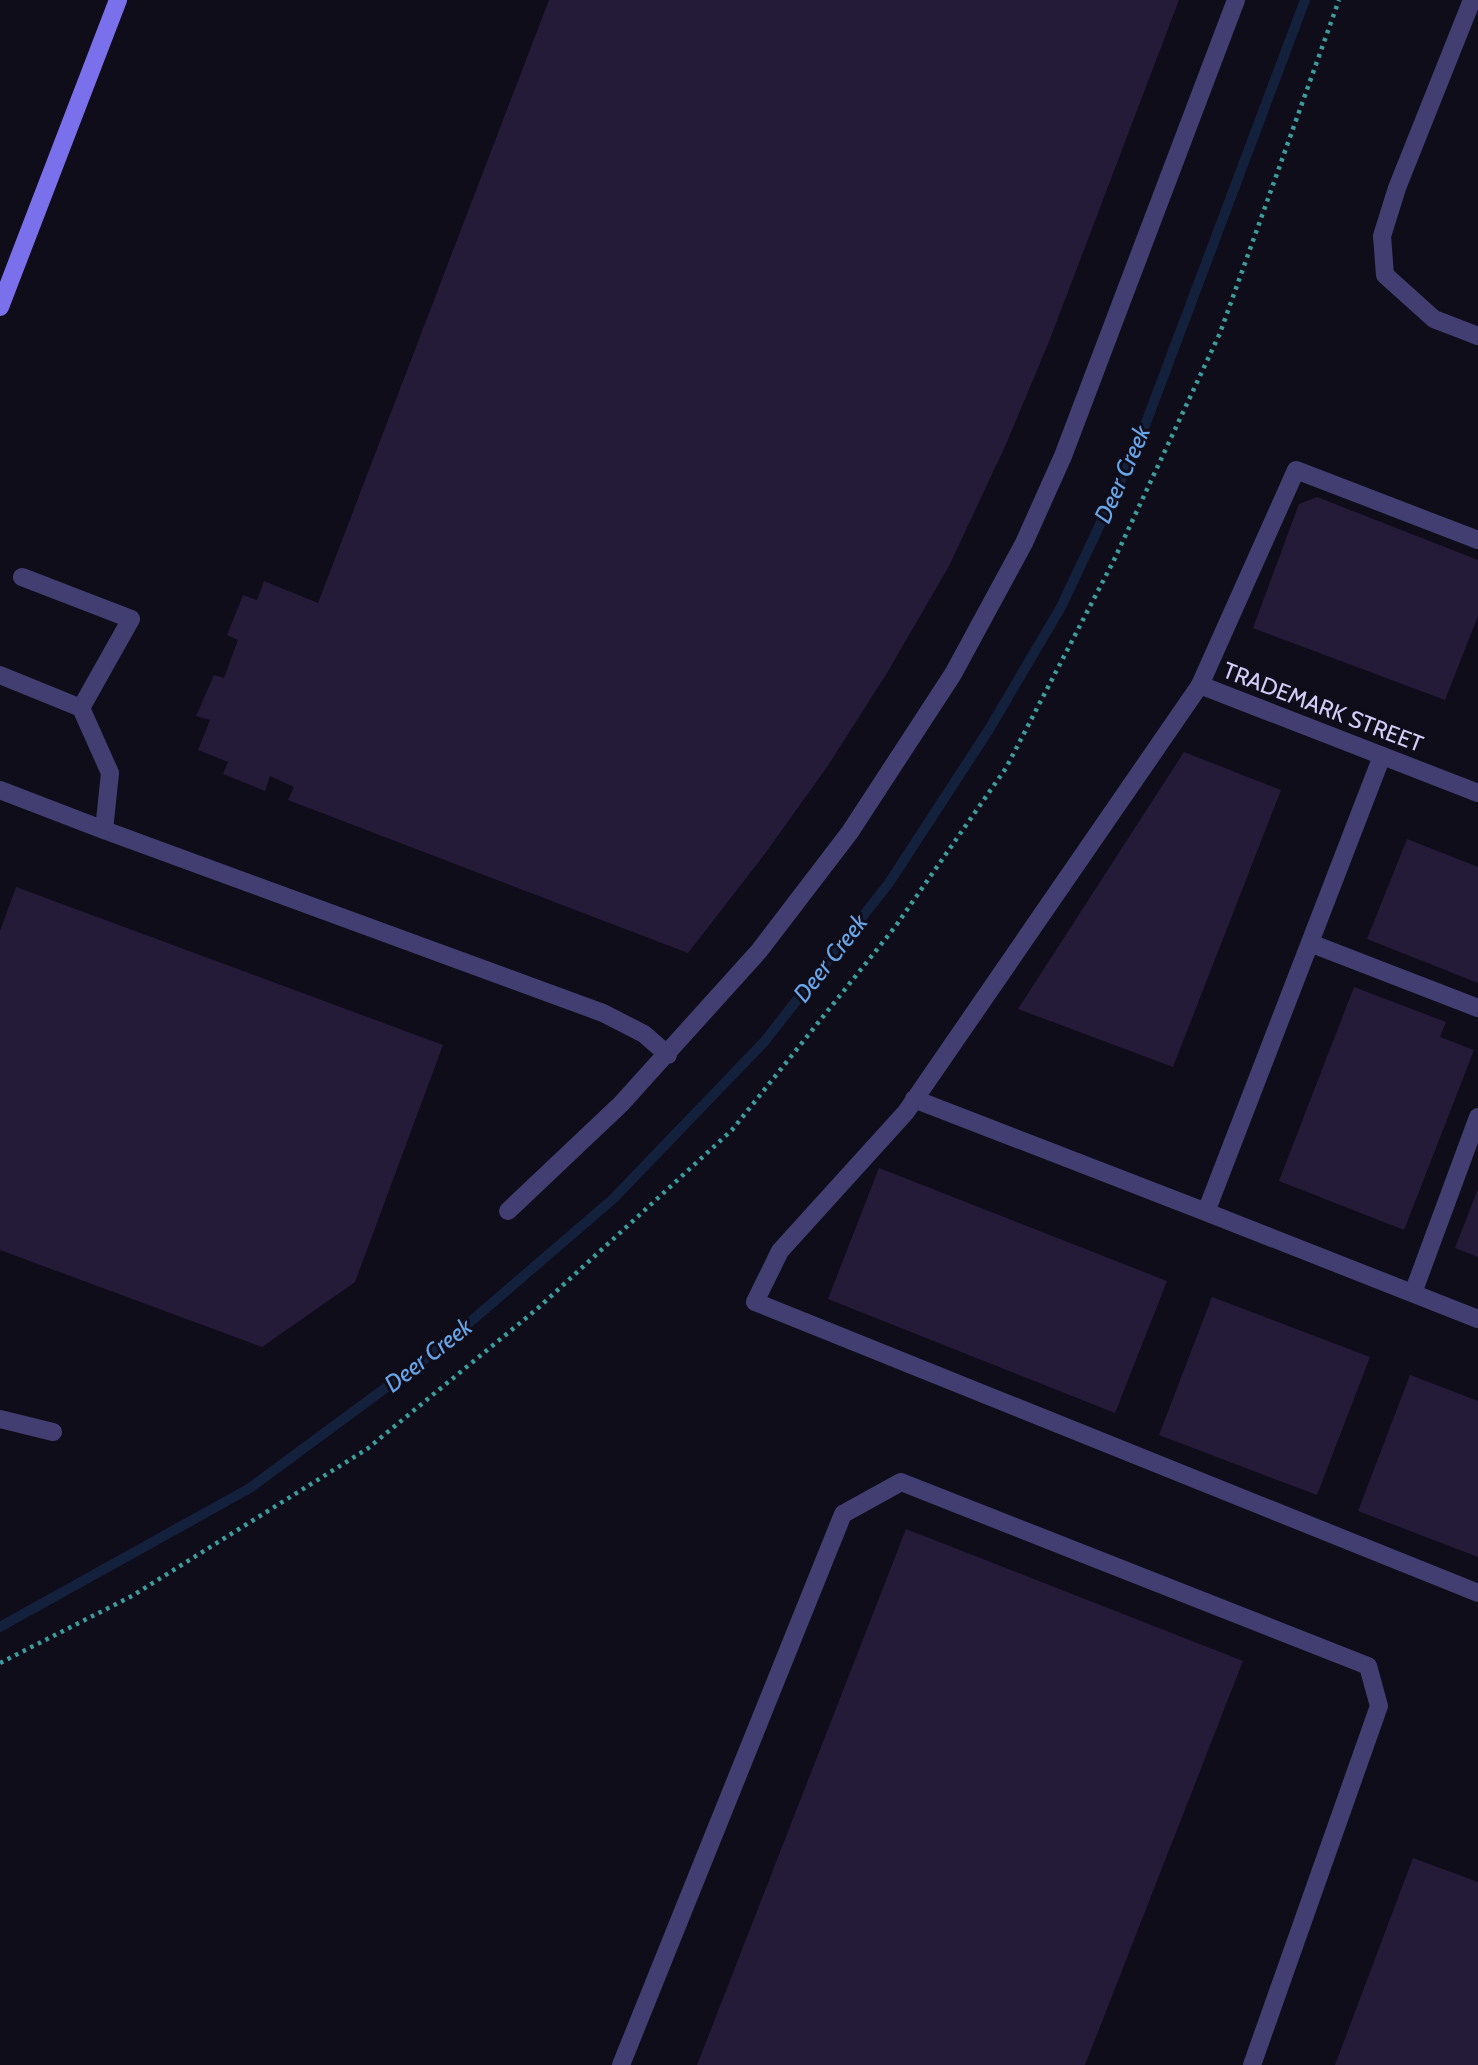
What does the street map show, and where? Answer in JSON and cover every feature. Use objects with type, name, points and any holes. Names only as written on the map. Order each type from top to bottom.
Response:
[{"type":"street","points":[[0,307],[5,278],[118,0]]},
{"type":"street","points":[[508,1212],[621,1104],[759,951],[850,832],[903,755],[991,609],[1024,543],[1073,430],[1236,0]]},
{"type":"street","points":[[1472,0],[1397,188],[1382,236],[1385,275],[1434,320],[1478,336]]},
{"type":"street","name":"TRADEMARK STREET","points":[[1478,540],[1296,470],[1200,685],[1478,793]]},
{"type":"street","points":[[22,577],[131,619],[81,708]]},
{"type":"street","points":[[0,675],[81,708],[110,773],[104,830]]},
{"type":"street","points":[[1200,685],[914,1100],[780,1251],[755,1302],[1478,1593]]},
{"type":"street","points":[[1206,1212],[1382,755]]},
{"type":"street","points":[[0,790],[603,1013],[645,1034],[668,1055]]},
{"type":"street","points":[[1310,943],[1478,1008]]},
{"type":"street","points":[[914,1100],[1478,1319]]},
{"type":"street","points":[[1413,1293],[1478,1117]]},
{"type":"street","points":[[0,1419],[53,1432]]},
{"type":"street","points":[[621,2065],[843,1514],[901,1482],[1368,1666],[1379,1706],[1252,2065]]},
{"type":"building","points":[[549,0],[1179,0],[1050,339],[1007,442],[949,566],[887,673],[827,767],[764,855],[688,953],[288,800],[294,787],[270,776],[265,791],[223,774],[228,762],[198,750],[210,720],[196,716],[214,675],[224,678],[238,640],[227,635],[243,595],[257,600],[264,581],[318,603]]},
{"type":"building","points":[[1317,497],[1478,560],[1478,616],[1445,700],[1253,628],[1299,504]]},
{"type":"building","points":[[1184,752],[1281,790],[1173,1067],[1018,1009]]},
{"type":"building","points":[[1407,839],[1478,867],[1478,983],[1367,939]]},
{"type":"building","points":[[16,887],[443,1045],[355,1282],[262,1347],[0,1250],[0,931]]},
{"type":"building","points":[[1354,987],[1446,1022],[1440,1037],[1474,1050],[1404,1230],[1279,1181]]},
{"type":"building","points":[[879,1168],[1167,1281],[1115,1413],[828,1299]]},
{"type":"building","points":[[1478,1189],[1478,1257],[1455,1248]]},
{"type":"building","points":[[1212,1297],[1370,1357],[1317,1495],[1159,1435]]},
{"type":"building","points":[[1410,1375],[1478,1401],[1478,1557],[1358,1511]]},
{"type":"building","points":[[906,1529],[1243,1661],[1085,2065],[697,2065]]},
{"type":"building","points":[[1413,1858],[1478,1882],[1478,2065],[1335,2065]]},
{"type":"waterway","name":"Deer Creek","points":[[0,1627],[250,1488],[441,1347],[613,1199],[764,1042],[889,883],[988,731],[1061,607],[1138,444],[1305,0]]}]
